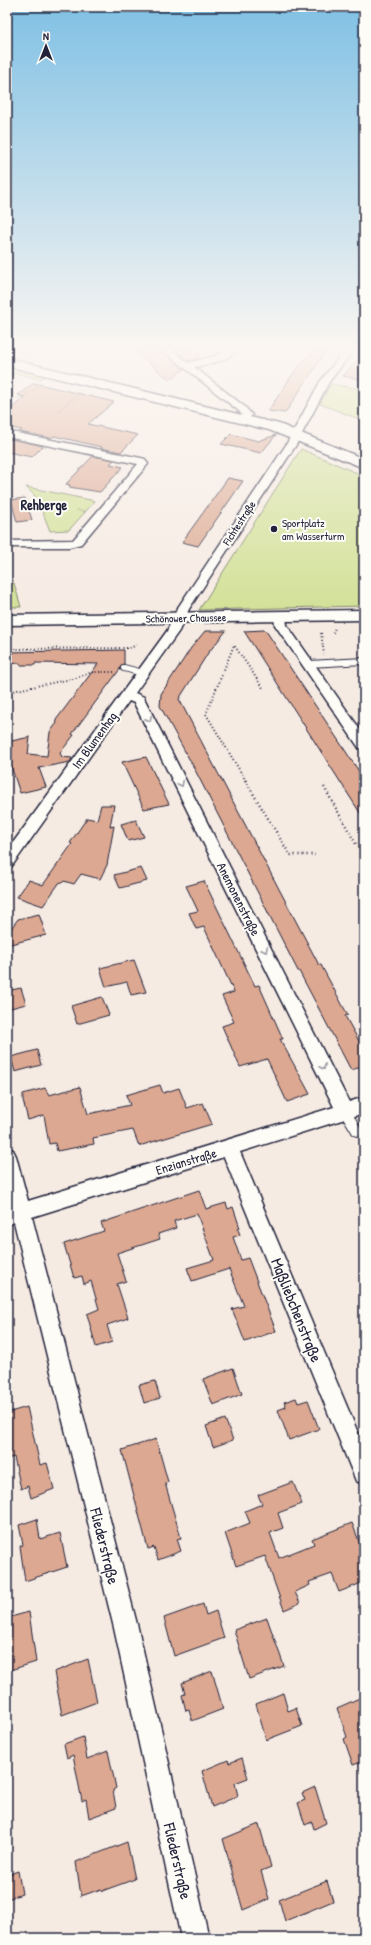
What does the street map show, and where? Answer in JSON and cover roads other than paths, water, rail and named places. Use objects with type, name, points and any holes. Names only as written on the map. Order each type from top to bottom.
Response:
[{"type":"main road","points":[[304,439],[364,464]]},
{"type":"main road","name":"Schönower Chaussee","points":[[7,620],[364,615]]},
{"type":"street","points":[[7,544],[69,544],[77,542],[143,464],[141,461],[30,439]]},
{"type":"street","name":"Fichtestraße","points":[[180,618],[293,439]]},
{"type":"street","points":[[280,617],[281,625],[364,745]]},
{"type":"street","name":"Im Blumenhag","points":[[7,862],[143,673],[180,618]]},
{"type":"street","name":"Anemonenstraße","points":[[127,695],[139,700],[345,1111]]},
{"type":"street","name":"Enzianstraße","points":[[14,1214],[364,1105]]},
{"type":"street","name":"Maßliebchenstraße","points":[[229,1148],[364,1473]]},
{"type":"street","name":"Fliederstraße","points":[[7,1156],[14,1214],[126,1628],[195,1938]]},
{"type":"lane","points":[[309,664],[364,661]]},
{"type":"lane","points":[[121,670],[143,673]]},
{"type":"lane","points":[[345,1111],[357,1132]]},
{"type":"place","name":"Sportplatz am Wasserturm","points":[[274,529]]},
{"type":"district","name":"Rehberge","points":[[44,504]]}]
